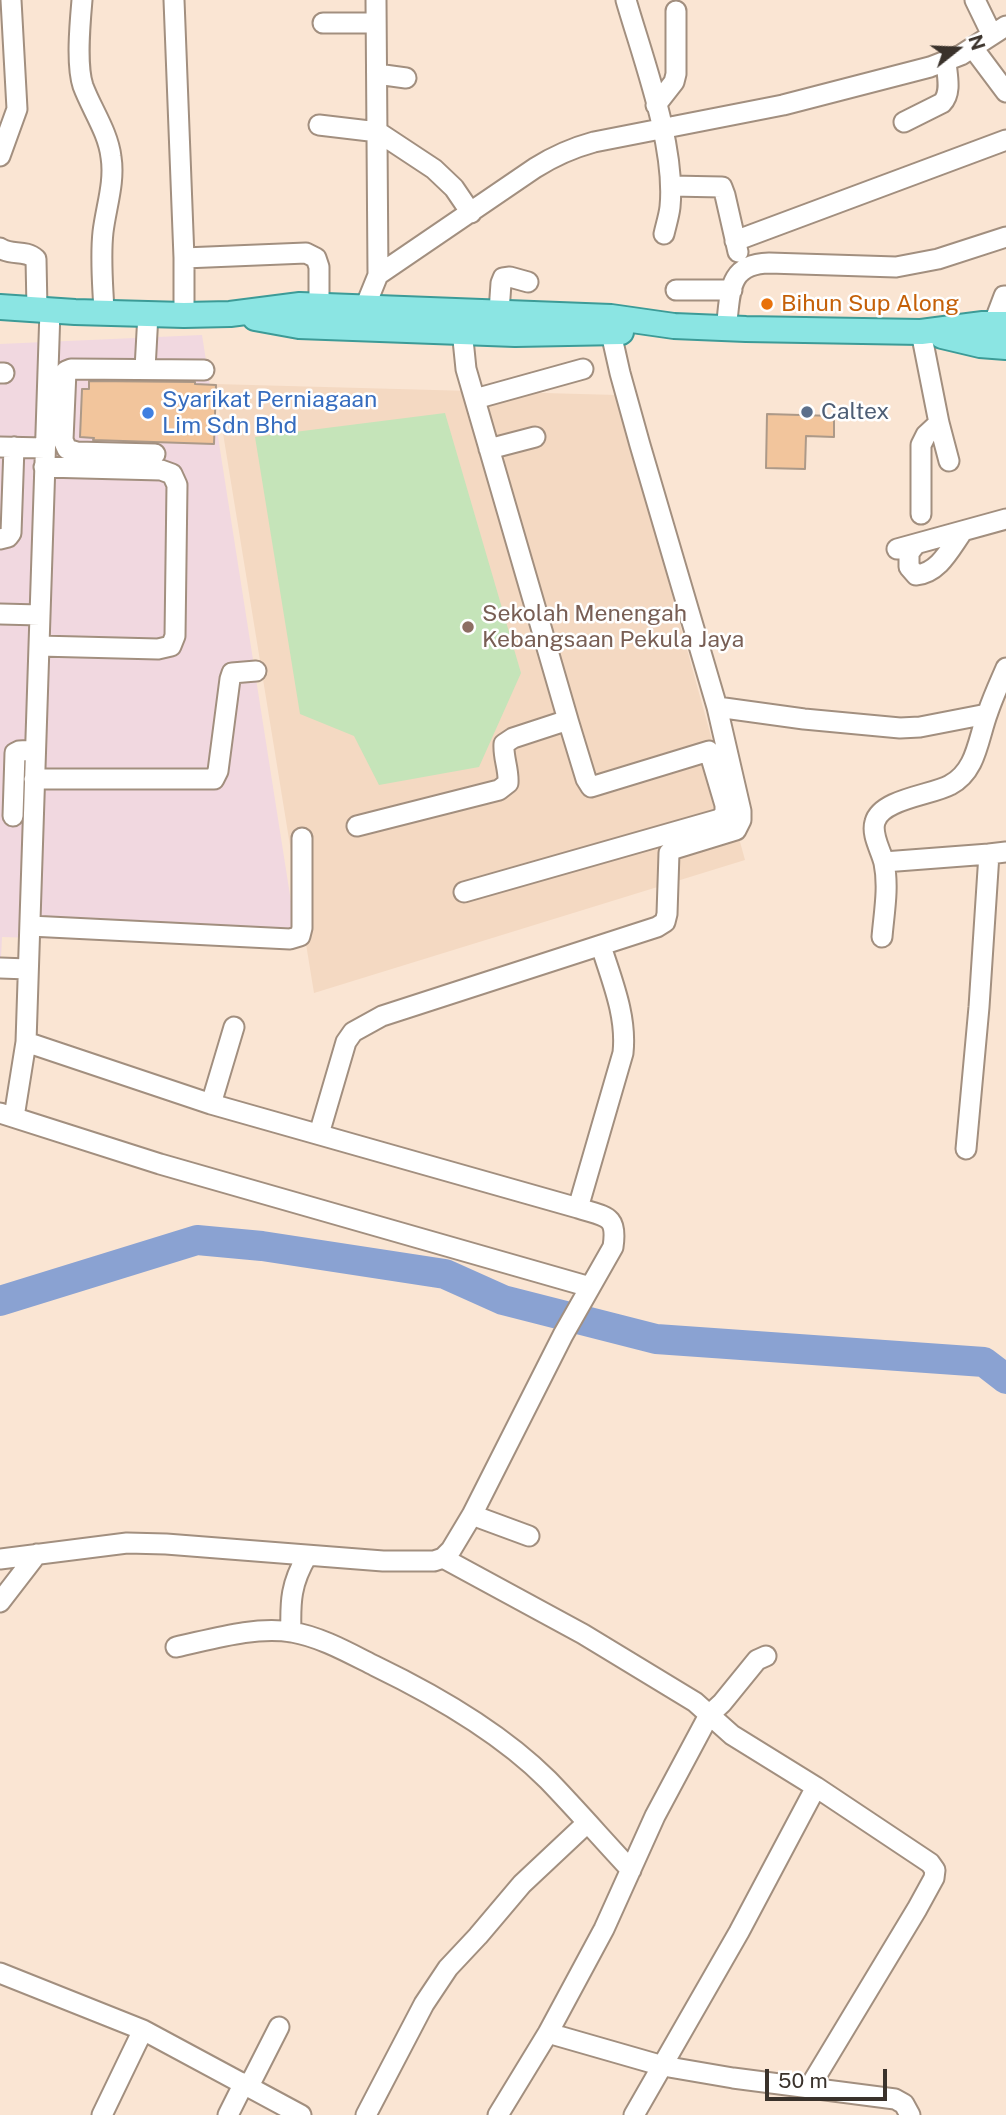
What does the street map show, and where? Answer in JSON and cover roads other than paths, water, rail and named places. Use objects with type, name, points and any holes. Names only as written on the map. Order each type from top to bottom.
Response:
[{"type":"main road","points":[[0,307],[184,315],[230,314],[300,305],[365,307],[461,321],[515,334],[611,332],[674,326]]},
{"type":"main road","points":[[230,314],[299,326],[461,321],[499,312],[611,317],[674,326],[726,329],[921,332],[1000,325]]},
{"type":"main road","points":[[921,332],[1006,348]]},
{"type":"street","points":[[0,156],[17,109],[11,0]]},
{"type":"street","points":[[82,0],[82,83],[106,135],[111,157],[111,178],[103,233],[104,313]]},
{"type":"street","points":[[174,0],[184,315]]},
{"type":"street","points":[[365,307],[379,275],[376,0]]},
{"type":"street","points":[[626,0],[663,130],[671,186],[670,209],[664,234]]},
{"type":"street","points":[[379,275],[554,156],[594,142],[783,105],[946,62],[999,31],[975,0]]},
{"type":"street","points":[[656,105],[674,82],[677,11]]},
{"type":"street","points":[[323,23],[376,23]]},
{"type":"street","points":[[973,48],[1006,92]]},
{"type":"street","points":[[904,122],[942,103],[946,98],[946,62]]},
{"type":"street","points":[[377,74],[406,78]]},
{"type":"street","points":[[318,125],[378,132],[434,169],[454,188],[471,213]]},
{"type":"street","points":[[735,241],[1006,140]]},
{"type":"street","points":[[671,186],[722,187],[743,268]]},
{"type":"street","points":[[726,329],[732,290],[736,276],[743,268],[769,263],[904,266],[938,259],[1006,237]]},
{"type":"street","points":[[0,248],[4,251],[26,253],[36,259],[43,310],[45,457],[26,1042],[7,1115],[160,1164],[590,1287]]},
{"type":"street","points":[[184,258],[306,253],[316,258],[319,267],[319,306]]},
{"type":"street","points":[[499,312],[503,278],[528,282]]},
{"type":"street","points":[[676,290],[732,290]]},
{"type":"street","points":[[1000,325],[1006,296]]},
{"type":"street","points":[[145,369],[148,314]]},
{"type":"street","points":[[461,321],[466,369],[586,779],[591,787],[709,751],[725,805],[725,813],[720,819],[464,892]]},
{"type":"street","points":[[318,1134],[346,1042],[353,1032],[382,1016],[657,927],[665,922],[667,914],[669,853],[674,849],[736,831],[741,820],[717,707],[637,433],[611,332]]},
{"type":"street","points":[[921,332],[949,461]]},
{"type":"street","points":[[475,399],[583,369]]},
{"type":"street","points":[[155,454],[77,452],[67,449],[63,440],[66,371],[204,370]]},
{"type":"street","points":[[921,514],[921,445],[926,435],[939,423]]},
{"type":"street","points":[[489,449],[535,437]]},
{"type":"street","points":[[0,539],[9,537],[11,533],[7,447],[45,457],[160,470],[172,474],[177,485],[175,636],[171,646],[158,649],[39,646]]},
{"type":"street","points":[[897,549],[1006,519]]},
{"type":"street","points":[[916,544],[909,553],[909,567],[916,575],[925,574],[936,568],[963,531]]},
{"type":"street","points":[[0,614],[40,615]]},
{"type":"street","points":[[882,937],[886,884],[884,862],[874,823],[879,813],[889,807],[948,786],[963,775],[972,761],[987,713],[1006,668]]},
{"type":"street","points":[[34,779],[214,779],[218,771],[232,673],[256,671]]},
{"type":"street","points":[[717,707],[900,728],[920,727],[987,713]]},
{"type":"street","points":[[357,826],[499,790],[508,783],[509,773],[503,755],[504,744],[513,738],[568,720]]},
{"type":"street","points":[[33,816],[6,816],[15,753],[35,750]]},
{"type":"street","points":[[30,926],[290,939],[300,936],[302,838]]},
{"type":"street","points":[[884,862],[998,853],[979,1007],[966,1149]]},
{"type":"street","points":[[578,1208],[623,1053],[625,1033],[621,1009],[601,946]]},
{"type":"street","points":[[0,968],[28,969]]},
{"type":"street","points":[[211,1104],[234,1027]]},
{"type":"street","points":[[0,1559],[127,1544],[166,1544],[307,1556],[414,1561],[443,1558],[451,1550],[472,1515],[563,1335],[613,1247],[615,1228],[608,1218],[578,1208],[211,1104],[26,1042]]},
{"type":"street","points":[[472,1515],[528,1536]]},
{"type":"street","points":[[0,1602],[37,1554]]},
{"type":"street","points":[[291,1632],[290,1606],[293,1586],[307,1556]]},
{"type":"street","points":[[443,1558],[583,1634],[695,1702],[732,1735],[816,1787],[930,1863],[935,1870],[934,1878],[917,1909],[809,2088]]},
{"type":"street","points":[[176,1647],[263,1631],[291,1632],[321,1640],[410,1682],[512,1749],[547,1779],[631,1870]]},
{"type":"street","points":[[498,2115],[548,2033],[604,1929],[655,1816],[709,1715],[757,1660],[766,1656]]},
{"type":"street","points":[[634,2115],[739,1932],[816,1787]]},
{"type":"street","points":[[366,2115],[424,2004],[448,1968],[522,1884],[587,1823]]},
{"type":"street","points":[[0,1973],[143,2030],[301,2115]]},
{"type":"street","points":[[228,2115],[279,2027]]},
{"type":"street","points":[[102,2115],[143,2030]]},
{"type":"street","points":[[548,2033],[663,2066],[895,2099],[904,2104],[910,2115]]},
{"type":"waterway","points":[[0,1301],[197,1240],[262,1246],[445,1274],[503,1300],[656,1339],[984,1362],[1006,1379]]},
{"type":"place","name":"Bihun Sup Along","points":[[767,304]]},
{"type":"place","name":"Caltex","points":[[807,412]]},
{"type":"place","name":"Syarikat Perniagaan Lim Sdn Bhd","points":[[148,413]]},
{"type":"place","name":"Sekolah Menengah Kebangsaan Pekula Jaya","points":[[468,627]]}]
